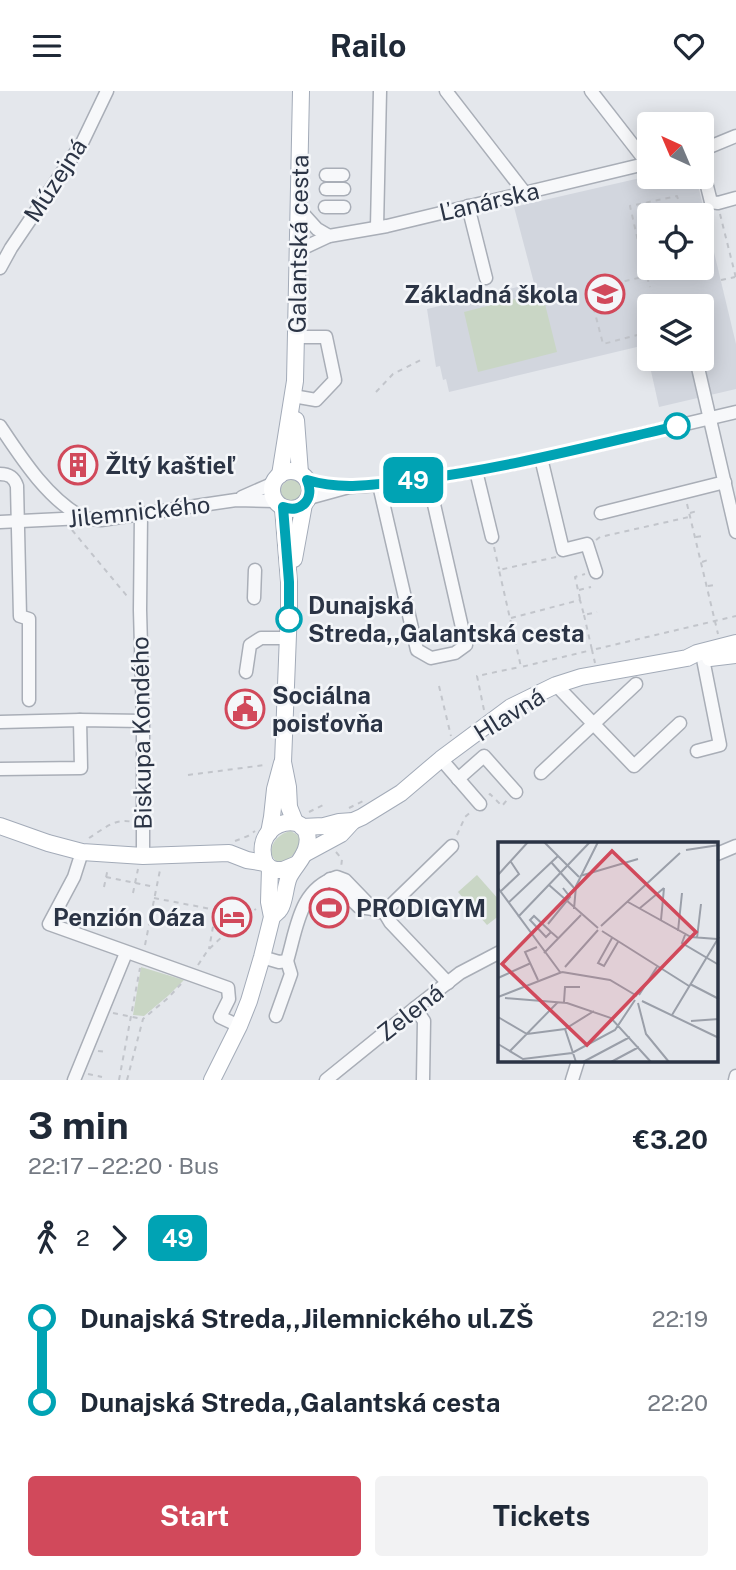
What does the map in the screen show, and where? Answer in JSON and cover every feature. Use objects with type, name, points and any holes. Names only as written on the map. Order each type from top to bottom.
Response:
[{"type":"main road","name":"Galantská cesta","points":[[277,479],[293,396],[300,91]]},
{"type":"main road","name":"Galantská cesta","points":[[293,396],[303,477]]},
{"type":"main road","points":[[267,911],[280,909],[288,880],[307,848],[307,839],[289,807],[283,762],[289,582],[279,504],[272,493],[277,479],[290,471],[303,477],[310,487],[289,582]]},
{"type":"main road","points":[[279,504],[295,509],[307,501]]},
{"type":"main road","name":"Hlavná","points":[[695,658],[697,653],[728,643]]},
{"type":"main road","name":"Hlavná","points":[[353,821],[401,793],[441,759],[511,708],[556,685],[581,677],[695,658],[736,655]]},
{"type":"main road","points":[[259,834],[272,817],[275,789],[283,762]]},
{"type":"main road","points":[[229,848],[247,860],[284,870],[341,834],[353,821]]},
{"type":"main road","points":[[0,826],[48,843],[85,845],[140,863],[229,848],[288,822],[324,826],[353,821]]},
{"type":"main road","points":[[212,1080],[239,1026],[262,957],[269,902],[267,866],[259,834]]},
{"type":"street","name":"Múzejná","points":[[0,268],[82,143],[107,91]]},
{"type":"street","points":[[377,227],[380,91]]},
{"type":"street","points":[[446,91],[525,193]]},
{"type":"street","points":[[591,91],[637,149]]},
{"type":"street","points":[[714,145],[736,136]]},
{"type":"street","name":"Ľanárska","points":[[297,251],[329,236],[387,226],[637,166]]},
{"type":"street","points":[[708,189],[712,202],[728,200]]},
{"type":"street","points":[[344,190],[325,190],[344,190]]},
{"type":"street","points":[[468,206],[486,278]]},
{"type":"street","points":[[298,208],[317,229],[329,236]]},
{"type":"street","points":[[293,396],[317,400],[335,380],[326,337],[296,337]]},
{"type":"street","points":[[699,371],[736,532]]},
{"type":"street","points":[[303,477],[320,484],[349,487],[476,471],[736,412]]},
{"type":"street","points":[[0,426],[38,479],[70,511],[83,518]]},
{"type":"street","points":[[541,458],[563,550],[587,544],[596,572]]},
{"type":"street","points":[[476,471],[492,537]]},
{"type":"street","points":[[0,474],[10,476],[16,482],[20,616],[29,619],[29,700]]},
{"type":"street","points":[[379,485],[418,650],[430,658],[455,653],[466,645],[428,478]]},
{"type":"street","name":"Jilemnického","points":[[236,500],[277,479]]},
{"type":"street","points":[[601,513],[725,482]]},
{"type":"street","points":[[307,501],[349,487]]},
{"type":"street","name":"Jilemnického","points":[[0,522],[83,518],[100,520],[236,500],[279,504]]},
{"type":"street","name":"Biskupa Kondého","points":[[140,863],[143,721],[141,516]]},
{"type":"street","points":[[254,598],[255,570]]},
{"type":"street","points":[[246,672],[250,645],[261,639],[288,638]]},
{"type":"street","points":[[695,658],[720,745],[697,751]]},
{"type":"street","points":[[541,773],[636,684]]},
{"type":"street","points":[[556,685],[634,766],[680,723]]},
{"type":"street","points":[[0,769],[81,768],[80,720]]},
{"type":"street","points":[[0,722],[143,721]]},
{"type":"street","points":[[458,779],[484,756],[516,792]]},
{"type":"street","points":[[441,759],[480,804]]},
{"type":"street","points":[[85,845],[74,877],[49,924],[228,988],[229,999],[220,1017],[239,1026]]},
{"type":"street","points":[[379,911],[452,846]]},
{"type":"street","points":[[718,854],[736,846]]},
{"type":"street","points":[[276,1016],[291,974],[287,961],[304,902],[324,881],[333,878],[345,880],[379,911],[448,983]]},
{"type":"street","points":[[75,1076],[127,953]]},
{"type":"street","name":"Zelená","points":[[326,1080],[460,973],[498,953]]},
{"type":"street","points":[[262,957],[287,961]]},
{"type":"street","points":[[415,1007],[424,1021],[423,1080]]},
{"type":"street","points":[[572,1080],[577,1063]]},
{"type":"path","points":[[644,203],[677,196],[679,203]]},
{"type":"path","points":[[721,280],[736,277],[728,200]]},
{"type":"path","points":[[637,205],[630,206],[637,237]]},
{"type":"path","points":[[637,278],[589,290],[603,344],[637,335]]},
{"type":"path","points":[[647,280],[650,287]]},
{"type":"path","points":[[376,391],[393,374],[421,360]]},
{"type":"path","points":[[684,492],[715,622],[728,643]]},
{"type":"path","points":[[587,544],[600,537],[697,511]]},
{"type":"path","points":[[70,527],[127,596]]},
{"type":"path","points":[[695,537],[703,536]]},
{"type":"path","points":[[492,537],[521,667]]},
{"type":"path","points":[[499,570],[565,555],[563,550]]},
{"type":"path","points":[[701,562],[708,560]]},
{"type":"path","points":[[596,572],[575,577],[596,664]]},
{"type":"path","points":[[707,587],[714,585]]},
{"type":"path","points":[[578,591],[591,587]]},
{"type":"path","points":[[510,618],[580,600]]},
{"type":"path","points":[[584,615],[597,612]]},
{"type":"path","points":[[485,715],[477,677],[736,616]]},
{"type":"path","points":[[439,686],[451,737]]},
{"type":"path","points":[[188,775],[265,765]]},
{"type":"path","points":[[452,846],[465,817],[490,794],[502,806],[516,792]]},
{"type":"path","points":[[309,811],[323,805],[323,801]]},
{"type":"path","points":[[85,845],[110,824],[126,820],[137,822]]},
{"type":"path","points":[[229,848],[259,834]]},
{"type":"path","points":[[333,849],[342,859],[341,869],[333,878]]},
{"type":"path","points":[[133,893],[140,863]]},
{"type":"path","points":[[104,887],[108,868]]},
{"type":"path","points":[[119,1080],[160,870]]},
{"type":"path","points":[[106,877],[156,888]]},
{"type":"path","points":[[154,898],[216,910],[208,950]]},
{"type":"path","points":[[127,1080],[143,1019],[191,975],[208,950],[230,926],[267,911]]},
{"type":"path","points":[[102,1011],[143,1019]]},
{"type":"path","points":[[75,1076],[102,1077]]},
{"type":"shaded area","name":"Základná škola","points":[[637,179],[637,189],[699,189],[702,203],[637,203],[637,280],[714,280],[714,252],[736,344],[736,389],[659,407],[651,371],[714,371],[714,294],[637,294],[637,347],[449,392],[440,366],[436,367],[427,309],[534,283],[514,207]]},
{"type":"green space","points":[[542,292],[557,352],[478,372],[464,312]]},
{"type":"green space","points":[[292,480],[300,483],[303,491],[300,499],[292,502],[284,499],[281,491],[284,483]]},
{"type":"green space","points":[[291,831],[299,836],[298,847],[286,861],[276,861],[271,852],[274,843],[281,835]]},
{"type":"green space","points":[[477,875],[498,899],[498,917],[487,925],[458,892]]},
{"type":"green space","points":[[141,967],[184,980],[144,1016],[133,1015]]},
{"type":"bus line","name":"49","points":[[289,619],[283,507],[295,509],[306,502],[310,492],[307,480],[349,487],[476,471],[677,426]]},
{"type":"place","name":"Základná škola","points":[[605,294]]},
{"type":"place","name":"Žltý kaštieľ","points":[[78,465]]},
{"type":"place","name":"Dunajská Streda,,Galantská cesta","points":[[289,619]]},
{"type":"place","name":"Sociálna poisťovňa","points":[[245,709]]},
{"type":"place","name":"PRODIGYM","points":[[329,908]]},
{"type":"place","name":"Penzión Oáza","points":[[232,917]]}]
